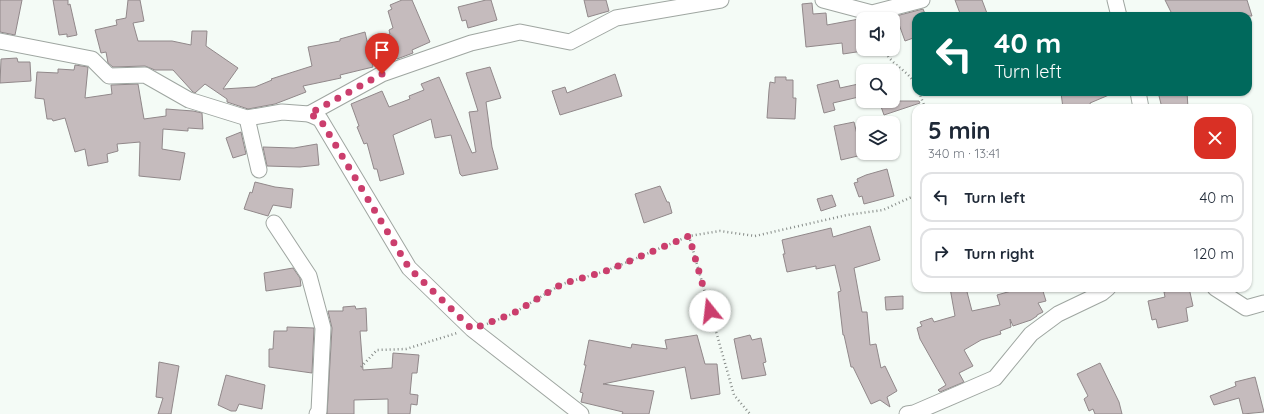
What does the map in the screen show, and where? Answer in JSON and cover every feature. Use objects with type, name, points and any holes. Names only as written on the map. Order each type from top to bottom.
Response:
[{"type":"street","points":[[309,114],[382,74],[470,43],[520,32],[570,42],[616,18],[721,0]]},
{"type":"street","points":[[823,0],[872,13],[922,0]]},
{"type":"street","points":[[1115,0],[1118,12]]},
{"type":"street","points":[[0,41],[92,59],[109,76],[146,75],[189,100],[248,118],[282,112],[309,114],[320,119],[409,268],[472,329],[581,414]]},
{"type":"street","points":[[248,118],[259,170]]},
{"type":"street","points":[[274,223],[309,276],[323,328],[319,411],[317,414]]},
{"type":"street","points":[[907,414],[914,413],[995,378],[1031,334],[1058,314],[1103,292]]},
{"type":"street","points":[[1221,292],[1246,308],[1264,303]]},
{"type":"path","points":[[887,56],[898,68],[911,75],[912,77]]},
{"type":"path","points":[[360,367],[377,350],[406,349],[472,329],[512,314],[562,284],[606,271],[689,236],[720,231],[755,236],[847,215],[883,210],[912,196]]},
{"type":"path","points":[[689,236],[734,395],[750,414]]},
{"type":"building","points":[[0,0],[22,0],[15,35],[0,32]]},
{"type":"building","points":[[53,0],[68,0],[68,5],[70,4],[77,35],[67,37],[67,34],[59,35]]},
{"type":"building","points":[[128,0],[140,0],[144,21],[133,23],[138,41],[172,41],[191,45],[192,31],[207,31],[206,46],[238,68],[223,89],[255,87],[272,80],[271,79],[312,66],[308,47],[340,41],[340,39],[365,32],[373,67],[340,75],[341,78],[303,86],[306,92],[275,104],[248,109],[227,102],[227,99],[205,84],[195,93],[193,92],[173,70],[155,70],[145,66],[113,67],[108,63],[106,52],[101,53],[95,30],[117,25],[116,20],[126,18]]},
{"type":"building","points":[[402,0],[412,0],[430,42],[412,50],[413,53],[397,59],[394,53],[389,55],[381,38],[390,34],[389,30],[393,28],[388,11],[392,9],[390,5]]},
{"type":"building","points":[[491,0],[497,20],[468,28],[466,20],[462,21],[458,7]]},
{"type":"building","points":[[584,0],[606,0],[609,11],[588,17]]},
{"type":"building","points":[[955,0],[982,0],[986,12],[960,12]]},
{"type":"building","points":[[1165,0],[1247,0],[1251,12],[1171,12]]},
{"type":"building","points":[[812,3],[813,14],[826,13],[827,25],[856,20],[856,52],[843,54],[842,43],[806,47],[802,4]]},
{"type":"building","points":[[923,9],[924,12],[912,12],[912,38],[905,41],[900,27],[900,15]]},
{"type":"building","points":[[17,58],[18,62],[30,62],[31,81],[0,83],[1,59]]},
{"type":"building","points":[[75,65],[88,67],[85,98],[112,94],[111,85],[138,84],[144,119],[166,116],[166,109],[202,113],[203,129],[188,128],[188,131],[163,129],[162,149],[185,153],[180,180],[139,176],[140,142],[117,144],[118,151],[107,154],[108,162],[88,166],[85,149],[75,152],[65,118],[53,121],[52,119],[47,119],[44,99],[35,98],[37,72],[58,73],[58,69],[74,70]]},
{"type":"building","points":[[490,67],[501,98],[486,102],[492,147],[498,169],[462,176],[460,174],[451,135],[435,138],[431,119],[393,135],[404,174],[380,181],[377,169],[374,169],[367,143],[364,144],[357,127],[359,126],[351,104],[382,91],[389,107],[410,99],[409,96],[424,90],[421,84],[439,77],[472,153],[476,152],[469,112],[478,111],[466,73]]},
{"type":"building","points":[[615,74],[622,96],[560,115],[552,91],[565,87],[567,93]]},
{"type":"building","points":[[775,77],[786,77],[786,80],[793,80],[793,98],[796,98],[795,119],[767,118],[770,82],[775,83]]},
{"type":"building","points":[[838,80],[840,88],[856,85],[856,98],[833,103],[835,110],[824,113],[817,85]]},
{"type":"building","points":[[1061,96],[1107,96],[1090,104],[1062,104]]},
{"type":"building","points":[[1159,96],[1187,96],[1188,104],[1161,104]]},
{"type":"building","points":[[900,101],[919,101],[920,103],[912,104],[912,106],[884,115],[882,108],[900,108]]},
{"type":"building","points":[[854,122],[856,130],[856,156],[841,160],[834,126]]},
{"type":"building","points":[[241,132],[246,154],[233,158],[226,138]]},
{"type":"building","points":[[317,144],[319,165],[300,167],[267,166],[263,147],[294,148]]},
{"type":"building","points":[[887,169],[894,196],[864,204],[862,196],[859,197],[854,183],[858,182],[857,179],[866,175]]},
{"type":"building","points":[[255,182],[275,187],[293,189],[291,208],[273,205],[268,216],[244,209],[250,192],[252,193]]},
{"type":"building","points":[[660,186],[667,202],[669,202],[672,213],[644,223],[635,194]]},
{"type":"building","points":[[832,195],[836,206],[821,211],[817,199]]},
{"type":"building","points":[[870,226],[880,260],[854,268],[862,312],[867,312],[870,345],[876,344],[881,368],[885,366],[897,391],[887,397],[890,407],[880,400],[871,404],[853,367],[851,367],[843,335],[838,292],[841,291],[835,265],[816,269],[816,266],[787,272],[783,254],[785,254],[782,240],[831,228],[833,237]]},
{"type":"building","points":[[293,268],[300,278],[301,286],[266,291],[264,273]]},
{"type":"building","points":[[951,292],[967,292],[972,311],[1000,305],[997,295],[1008,292],[1043,292],[1046,301],[1038,303],[1043,312],[1031,320],[1013,326],[1010,319],[1011,327],[1000,331],[1001,334],[981,340],[964,350],[973,366],[959,373],[964,382],[940,392],[938,390],[946,385],[920,339],[917,328],[922,326],[920,322],[932,318],[934,322],[955,316]]},
{"type":"building","points":[[1164,292],[1190,292],[1193,306],[1186,308],[1188,321],[1158,328],[1156,319],[1152,320],[1148,301],[1165,297]]},
{"type":"building","points":[[903,296],[903,309],[886,310],[885,297]]},
{"type":"building","points":[[355,306],[356,309],[366,308],[367,331],[360,331],[363,370],[392,368],[393,353],[419,355],[417,373],[412,373],[410,394],[418,395],[417,405],[411,404],[410,414],[388,414],[388,399],[354,400],[354,414],[327,414],[332,328],[328,311],[343,311],[343,307]]},
{"type":"building","points":[[287,327],[314,328],[312,373],[269,367],[269,349],[273,349],[274,331],[287,331]]},
{"type":"building","points":[[697,335],[705,364],[717,364],[720,394],[691,399],[685,367],[603,384],[654,391],[649,414],[622,414],[623,412],[581,402],[583,393],[580,392],[586,365],[584,365],[589,340],[631,348],[632,344],[667,349],[665,340]]},
{"type":"building","points":[[750,335],[752,340],[761,338],[766,362],[763,363],[766,375],[742,379],[734,339]]},
{"type":"building","points":[[159,362],[179,366],[171,414],[158,414],[163,398],[156,397]]},
{"type":"building","points":[[1100,363],[1119,402],[1122,414],[1095,414],[1093,409],[1089,411],[1084,399],[1088,396],[1077,374]]},
{"type":"building","points":[[226,375],[265,385],[262,409],[239,404],[236,411],[231,411],[218,405]]},
{"type":"building","points":[[1255,377],[1264,412],[1243,414],[1239,398],[1214,405],[1210,396],[1236,386],[1235,382]]},
{"type":"route","points":[[382,74],[309,114],[320,119],[409,268],[472,329],[512,314],[562,284],[606,271],[689,236],[710,311]]}]
